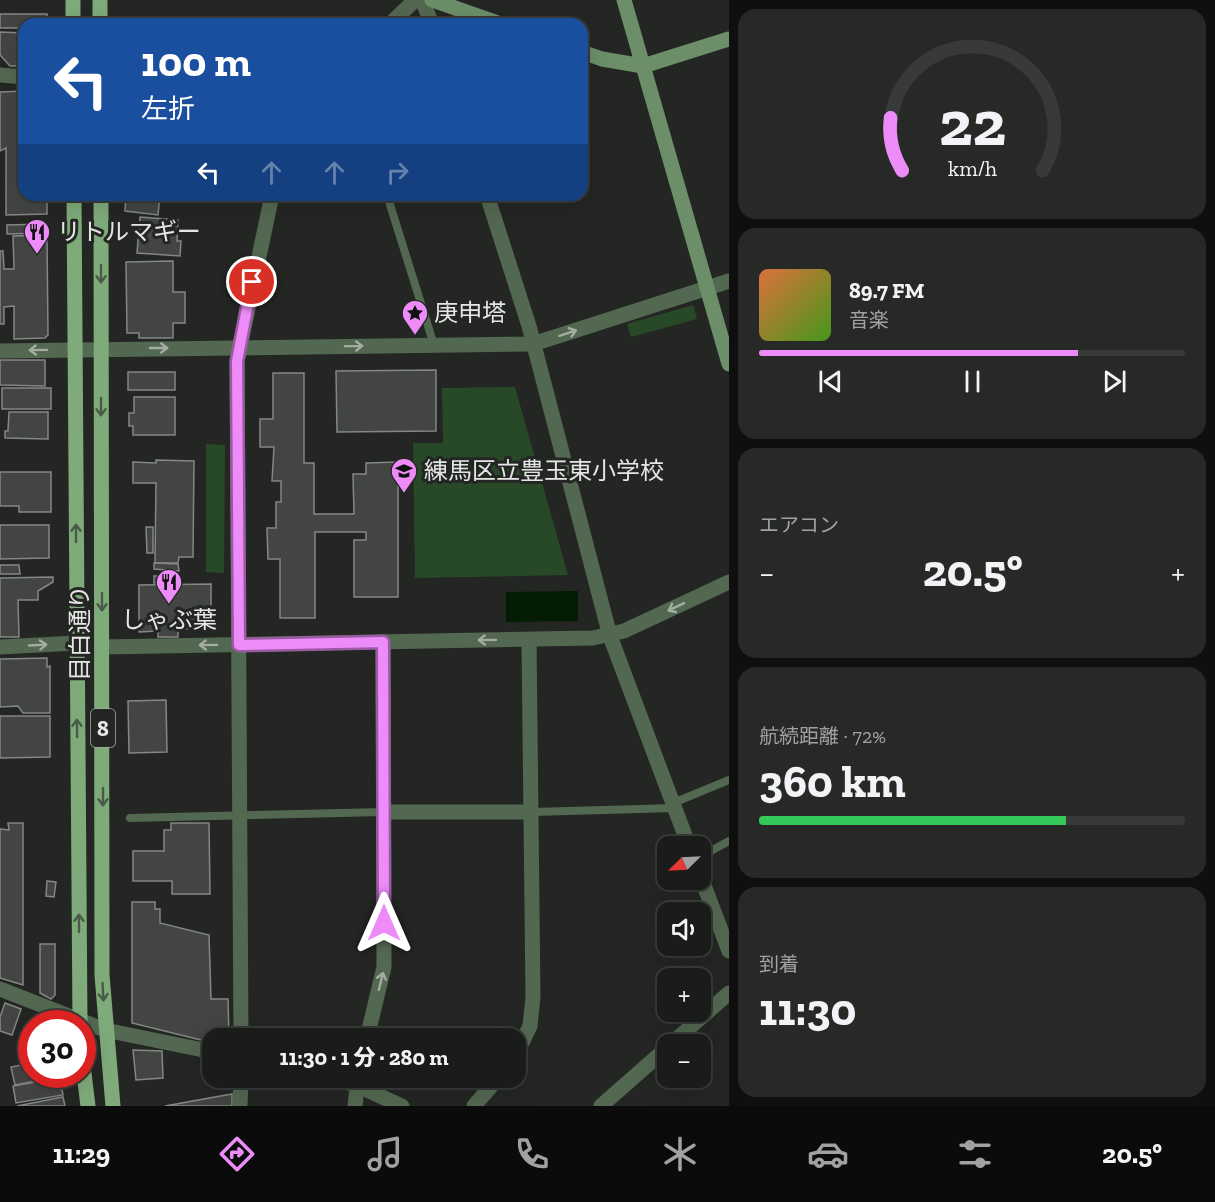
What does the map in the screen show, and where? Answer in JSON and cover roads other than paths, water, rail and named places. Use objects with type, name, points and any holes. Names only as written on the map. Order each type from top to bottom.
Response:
[{"type":"main road","points":[[73,0],[73,18]]},
{"type":"main road","points":[[100,0],[100,18]]},
{"type":"main road","name":"目白通り","points":[[74,201],[75,643],[80,1010]]},
{"type":"main road","name":"目白通り","points":[[101,201],[102,975],[112,1106]]},
{"type":"main road","points":[[86,1088],[88,1106]]},
{"type":"street","points":[[396,18],[415,0]]},
{"type":"street","points":[[422,0],[430,18]]},
{"type":"street","points":[[432,0],[484,18]]},
{"type":"street","points":[[624,0],[729,364]]},
{"type":"street","points":[[588,54],[602,59],[643,66],[729,39]]},
{"type":"street","points":[[0,75],[18,76]]},
{"type":"street","points":[[241,1028],[238,348],[271,201]]},
{"type":"street","points":[[489,201],[533,344],[610,636],[685,836]]},
{"type":"street","points":[[0,351],[533,344],[729,282]]},
{"type":"street","points":[[103,647],[529,640],[610,636],[729,582]]},
{"type":"street","points":[[526,1034],[530,1026],[532,997],[529,640]]},
{"type":"street","points":[[369,1028],[384,967],[383,642]]},
{"type":"street","points":[[0,647],[75,643]]},
{"type":"street","points":[[384,812],[532,812]]},
{"type":"street","points":[[706,890],[729,951]]},
{"type":"street","points":[[0,989],[54,1010]]},
{"type":"street","points":[[682,1034],[729,993]]},
{"type":"street","points":[[96,1026],[202,1050]]},
{"type":"street","points":[[602,1106],[657,1057]]},
{"type":"street","points":[[240,1106],[241,1088]]},
{"type":"street","points":[[355,1106],[356,1088]]},
{"type":"street","points":[[370,1088],[402,1106]]},
{"type":"street","points":[[474,1106],[490,1088]]},
{"type":"lane","points":[[389,201],[435,345]]},
{"type":"lane","points":[[532,812],[674,806],[729,780]]},
{"type":"lane","points":[[130,819],[384,812]]},
{"type":"lane","points":[[711,851],[729,841]]},
{"type":"place","name":"リトルマギー","points":[[37,255]]},
{"type":"place","name":"庚申塔","points":[[415,336]]},
{"type":"place","name":"練馬区立豊玉東小学校","points":[[404,494]]},
{"type":"place","name":"しゃぶ葉","points":[[169,605]]}]
